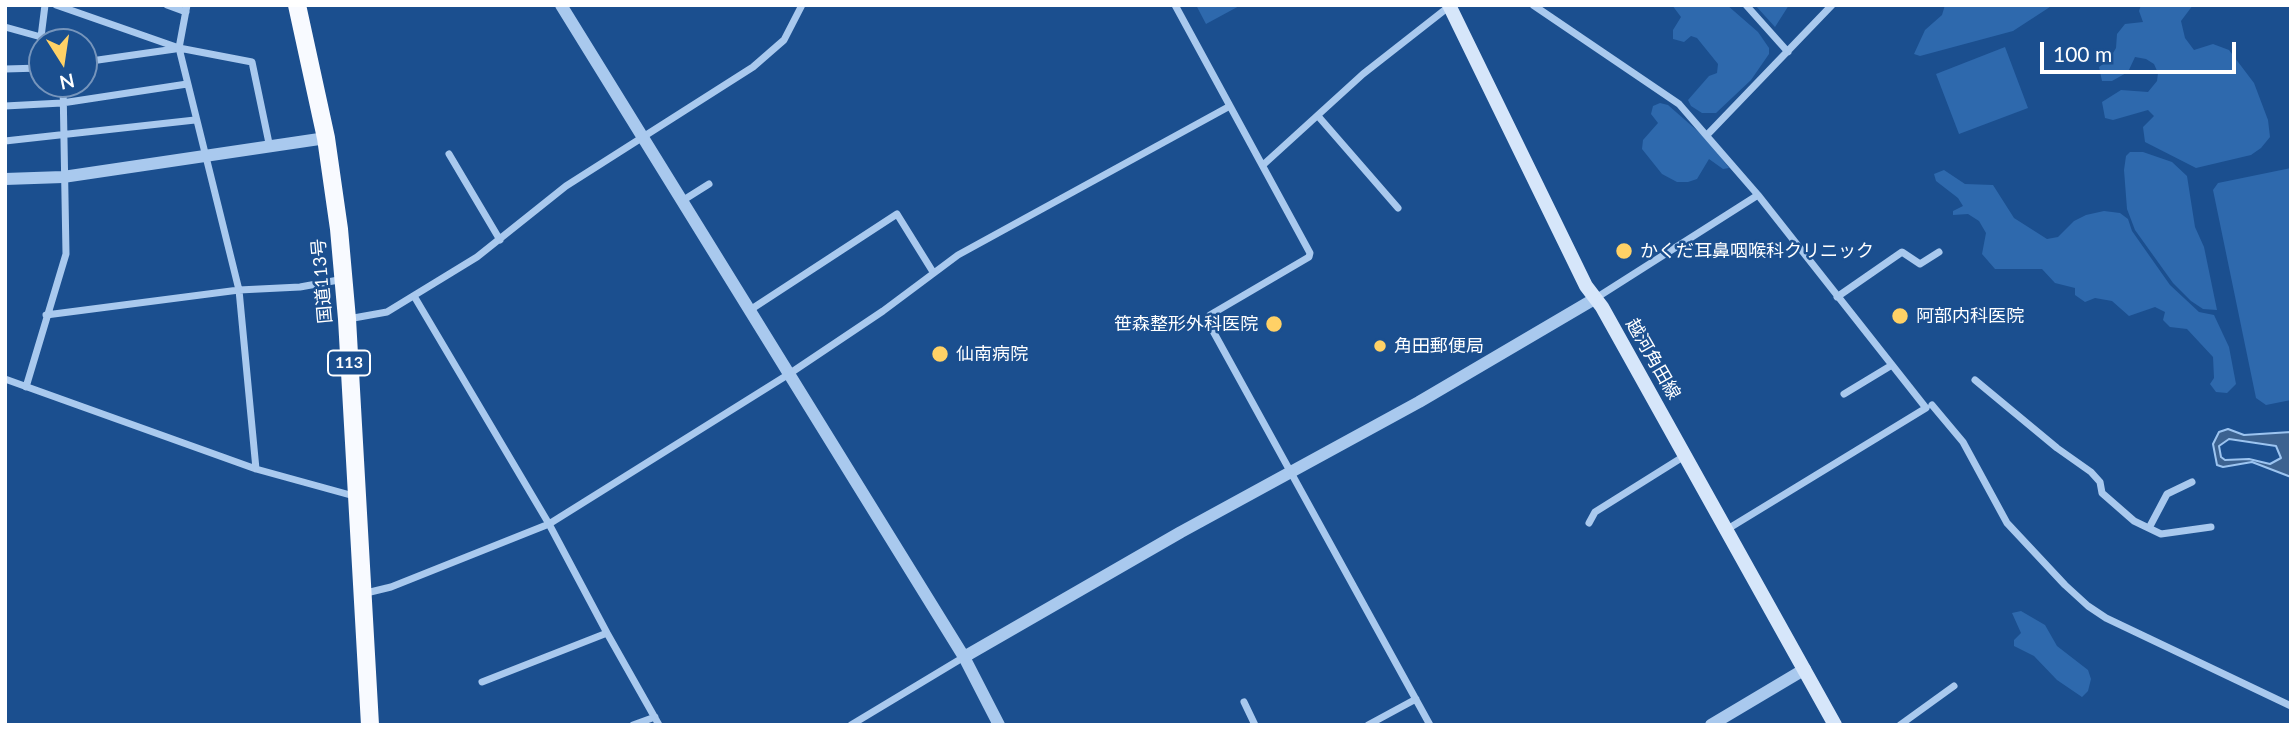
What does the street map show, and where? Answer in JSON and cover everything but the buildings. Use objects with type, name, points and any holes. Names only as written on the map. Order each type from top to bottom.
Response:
[{"type":"highway","name":"国道113号","points":[[297,5],[326,138],[344,279],[370,725]]},
{"type":"main road","name":"越河角田線","points":[[1450,6],[1586,286],[1596,298],[1686,455],[1835,725]]},
{"type":"street","points":[[42,28],[45,5]]},
{"type":"street","points":[[56,5],[179,48],[252,62],[270,148]]},
{"type":"street","points":[[167,5],[186,8],[179,48],[239,290],[256,469]]},
{"type":"street","points":[[561,5],[964,657],[999,725]]},
{"type":"street","points":[[347,319],[387,312],[414,296],[500,240],[566,186],[774,51],[802,5]]},
{"type":"street","points":[[1175,5],[1310,253],[1309,257],[1210,315],[1208,322],[1430,725]]},
{"type":"street","points":[[1533,5],[1679,104],[1758,195],[1926,408],[1726,530]]},
{"type":"street","points":[[1746,5],[1788,52]]},
{"type":"street","points":[[1707,135],[1832,5]]},
{"type":"street","points":[[1263,165],[1363,74],[1450,6]]},
{"type":"street","points":[[5,27],[28,33]]},
{"type":"street","points":[[98,60],[179,48]]},
{"type":"street","points":[[5,69],[28,68]]},
{"type":"street","points":[[5,106],[62,103],[187,84]]},
{"type":"street","points":[[26,387],[66,254],[62,98]]},
{"type":"street","points":[[361,594],[391,587],[549,524],[789,374],[883,311],[958,255],[1230,106]]},
{"type":"street","points":[[1318,116],[1398,208]]},
{"type":"street","points":[[5,141],[195,120]]},
{"type":"street","points":[[5,179],[63,177],[326,138]]},
{"type":"street","points":[[449,154],[500,240]]},
{"type":"street","points":[[682,201],[709,184]]},
{"type":"street","points":[[851,725],[964,657],[1419,402],[1596,298],[1758,195]]},
{"type":"street","points":[[750,310],[897,214],[933,272]]},
{"type":"street","points":[[1837,297],[1902,252],[1920,264],[1939,252]]},
{"type":"street","points":[[46,315],[239,290],[300,287],[344,279]]},
{"type":"street","points":[[414,296],[549,524],[657,721],[633,725]]},
{"type":"street","points":[[1844,394],[1892,365]]},
{"type":"street","points":[[5,379],[256,469],[355,496]]},
{"type":"street","points":[[1975,380],[2057,448],[2091,472],[2100,482],[2102,493],[2124,515],[2161,534],[2211,527]]},
{"type":"street","points":[[1932,405],[1963,442],[2007,523],[2088,606],[2106,618],[2291,706]]},
{"type":"street","points":[[1588,523],[1595,512],[1686,455]]},
{"type":"street","points":[[2149,528],[2167,494],[2192,482]]},
{"type":"street","points":[[482,682],[607,633]]},
{"type":"street","points":[[1712,725],[1805,669]]},
{"type":"street","points":[[1900,725],[1954,686]]},
{"type":"street","points":[[1368,725],[1416,699]]},
{"type":"street","points":[[1244,702],[1255,725]]},
{"type":"shaded area","points":[[1196,5],[1241,5],[1206,24]]},
{"type":"shaded area","points":[[1672,5],[1727,5],[1758,32],[1769,48],[1769,54],[1751,80],[1716,113],[1702,113],[1691,106],[1688,100],[1709,76],[1717,73],[1718,64],[1697,38],[1691,36],[1684,42],[1673,39],[1673,30],[1681,17]]},
{"type":"shaded area","points":[[1755,5],[1789,5],[1775,27]]},
{"type":"shaded area","points":[[1945,5],[2053,5],[2013,31],[1920,56],[1914,54],[1925,30],[1942,15]]},
{"type":"shaded area","points":[[2141,5],[2193,5],[2181,21],[2185,38],[2194,50],[2213,44],[2229,50],[2254,83],[2268,120],[2270,137],[2261,148],[2251,155],[2196,168],[2145,142],[2143,127],[2154,116],[2148,110],[2113,120],[2105,118],[2102,102],[2121,90],[2148,92],[2157,81],[2158,73],[2154,64],[2146,59],[2135,57],[2128,72],[2112,81],[2102,81],[2099,67],[2109,60],[2116,48],[2117,34],[2125,24],[2143,22],[2139,11]]},
{"type":"shaded area","points":[[2005,47],[2028,108],[1959,134],[1936,74]]},
{"type":"shaded area","points":[[1660,103],[1668,105],[1709,141],[1729,168],[1723,169],[1709,159],[1697,179],[1688,182],[1677,182],[1662,174],[1642,149],[1643,140],[1658,123],[1651,114],[1653,106]]},
{"type":"shaded area","points":[[2130,152],[2143,152],[2172,162],[2187,176],[2195,227],[2204,247],[2217,310],[2203,309],[2191,301],[2173,283],[2135,230],[2127,209],[2124,170],[2126,156]]},
{"type":"shaded area","points":[[2291,168],[2291,400],[2266,405],[2256,398],[2213,190],[2218,183]]},
{"type":"shaded area","points":[[1944,170],[1965,184],[1993,185],[2014,218],[2047,239],[2058,237],[2074,221],[2086,215],[2104,211],[2120,213],[2128,219],[2132,231],[2170,285],[2199,312],[2214,315],[2229,347],[2236,384],[2227,393],[2216,392],[2210,384],[2214,378],[2213,357],[2187,329],[2170,327],[2163,320],[2165,312],[2155,307],[2129,316],[2112,301],[2095,298],[2085,302],[2075,295],[2075,288],[2055,283],[2042,269],[1995,269],[1982,254],[1986,233],[1979,221],[1968,214],[1953,215],[1953,211],[1963,206],[1958,198],[1936,181],[1934,174]]},
{"type":"shaded area","points":[[2228,429],[2244,435],[2291,432],[2291,477],[2252,462],[2223,467],[2217,465],[2213,444],[2219,432]],"holes":[[[2229,439],[2276,446],[2281,458],[2270,464],[2249,459],[2225,460],[2221,457],[2219,446]]]},
{"type":"shaded area","points":[[2021,611],[2045,625],[2057,646],[2088,670],[2091,679],[2088,691],[2082,697],[2057,680],[2034,656],[2014,646],[2014,640],[2021,633],[2012,613]]},
{"type":"place","name":"かくだ耳鼻咽喉科クリニック","points":[[1624,251]]},
{"type":"place","name":"阿部内科医院","points":[[1900,316]]},
{"type":"place","name":"笹森整形外科医院","points":[[1274,324]]},
{"type":"place","name":"角田郵便局","points":[[1380,346]]},
{"type":"place","name":"仙南病院","points":[[940,354]]}]
